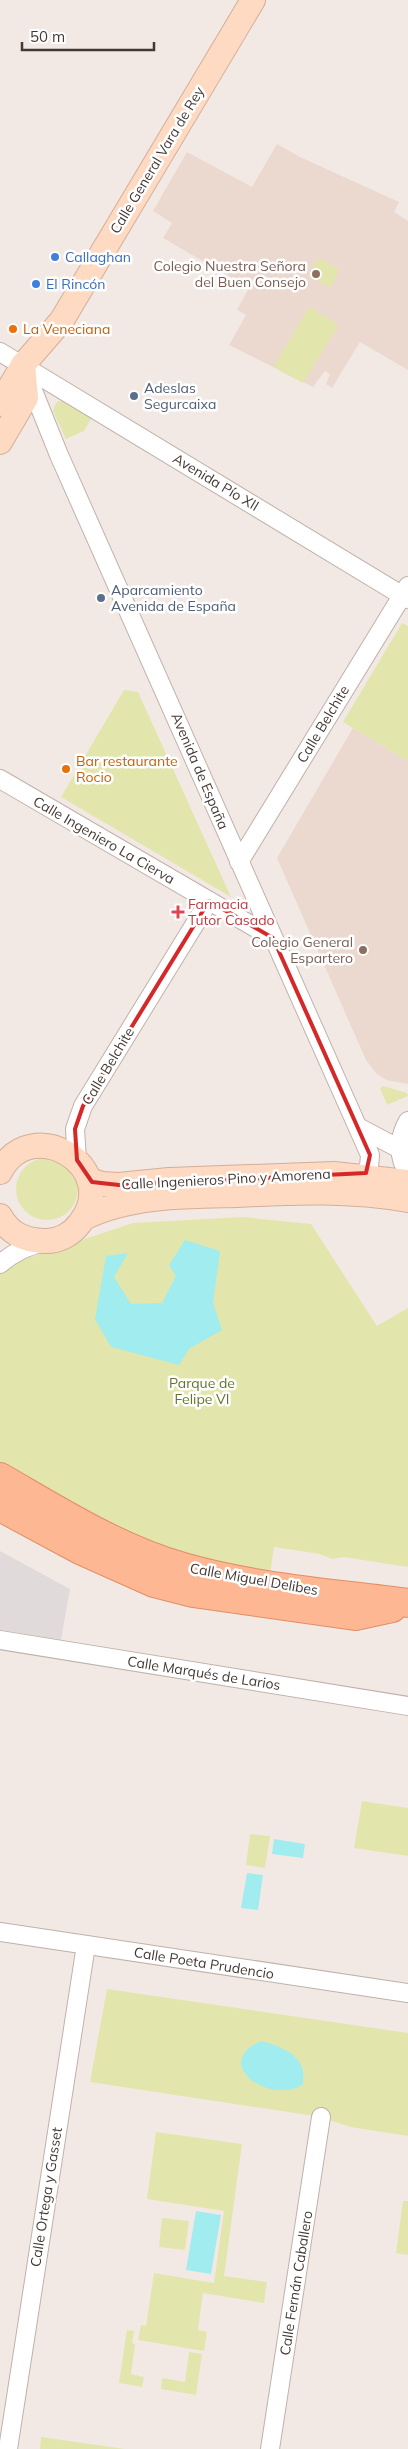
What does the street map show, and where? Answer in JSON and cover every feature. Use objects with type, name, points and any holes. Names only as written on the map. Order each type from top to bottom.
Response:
[{"type":"main road","name":"Calle General Vara de Rey","points":[[0,404],[23,365],[62,320],[253,0]]},
{"type":"main road","points":[[0,442],[26,398],[23,365]]},
{"type":"main road","points":[[0,1172],[8,1153],[31,1146],[47,1145],[63,1150],[77,1160],[89,1180],[89,1206],[84,1218]]},
{"type":"main road","name":"Calle Ingenieros Pino y Amorena","points":[[89,1180],[102,1184],[119,1185],[231,1177],[334,1174],[366,1184]]},
{"type":"main road","points":[[366,1184],[408,1182]]},
{"type":"main road","points":[[366,1184],[408,1200]]},
{"type":"main road","name":"Calle Ingenieros Pino y Amorena","points":[[2,1220],[22,1238],[47,1241],[69,1234],[84,1218],[120,1206],[184,1196],[285,1192],[366,1184]]},
{"type":"main road","name":"Calle Miguel Delibes","points":[[0,1477],[91,1530],[183,1567],[245,1580],[408,1604]]},
{"type":"main road","name":"Calle Miguel Delibes","points":[[0,1507],[80,1550],[154,1583],[192,1593],[356,1616],[408,1604]]},
{"type":"street","name":"Avenida Pío XII","points":[[0,352],[406,593]]},
{"type":"street","name":"Avenida de España","points":[[23,365],[59,455],[358,1127],[370,1156],[366,1184]]},
{"type":"street","name":"Calle Belchite","points":[[239,862],[406,593]]},
{"type":"street","name":"Calle Ingeniero La Cierva","points":[[0,779],[273,938]]},
{"type":"street","name":"Calle Belchite","points":[[77,1160],[75,1129],[83,1106],[209,901]]},
{"type":"street","points":[[408,1121],[402,1131],[404,1145],[401,1157],[408,1172]]},
{"type":"street","points":[[358,1127],[385,1142],[404,1145]]},
{"type":"street","points":[[0,1256],[5,1237],[2,1220]]},
{"type":"street","points":[[0,1264],[11,1254],[24,1247],[47,1241]]},
{"type":"street","name":"Calle Marqués de Larios","points":[[0,1640],[408,1706]]},
{"type":"street","name":"Calle Poeta Prudencio","points":[[0,1932],[408,1993]]},
{"type":"street","name":"Calle Ortega y Gasset","points":[[8,2449],[86,1945]]},
{"type":"street","name":"Calle Fernán Caballero","points":[[270,2449],[321,2116]]},
{"type":"highlighted area","points":[[209,901],[273,938],[370,1155],[366,1173],[119,1185],[92,1182],[77,1160],[75,1129],[83,1106]]},
{"type":"shaded area","name":"Colegio Nuestra Señora del Buen Consejo","points":[[277,144],[300,157],[399,202],[394,212],[408,221],[408,370],[360,342],[332,388],[326,384],[330,374],[325,371],[313,387],[229,345],[246,315],[237,310],[249,288],[163,238],[172,223],[153,211],[187,152],[252,187]]},
{"type":"shaded area","name":"Colegio General Espartero","points":[[353,728],[408,761],[408,1084],[386,1080],[376,1073],[366,1060],[277,858]]},
{"type":"shaded area","points":[[0,1551],[70,1589],[61,1640],[0,1630]]},
{"type":"green space","points":[[319,258],[340,270],[330,288],[308,275]]},
{"type":"green space","points":[[309,307],[339,325],[303,383],[273,367]]},
{"type":"green space","points":[[64,401],[92,417],[84,431],[66,439],[53,411],[56,403]]},
{"type":"green space","points":[[402,623],[408,626],[408,761],[343,722]]},
{"type":"green space","points":[[124,690],[138,692],[231,897],[61,797]]},
{"type":"green space","points":[[383,1086],[407,1093],[408,1096],[387,1105],[380,1088]]},
{"type":"green space","points":[[41,1158],[53,1158],[69,1167],[76,1177],[78,1189],[76,1201],[69,1211],[53,1220],[41,1220],[30,1215],[21,1206],[16,1195],[16,1183],[21,1172],[30,1163]]},
{"type":"green space","name":"Parque de Felipe VI","points":[[243,1217],[311,1224],[377,1326],[408,1308],[408,1567],[344,1557],[332,1559],[320,1554],[274,1547],[269,1581],[227,1577],[0,1477],[0,1267],[133,1223]]},
{"type":"green space","points":[[362,1801],[408,1808],[408,1856],[354,1848]]},
{"type":"green space","points":[[250,1834],[270,1836],[265,1868],[246,1865]]},
{"type":"green space","points":[[107,1989],[408,2033],[408,2136],[350,2127],[321,2117],[90,2082]]},
{"type":"green space","points":[[156,2132],[242,2144],[224,2276],[267,2282],[264,2303],[203,2293],[198,2330],[207,2332],[204,2351],[138,2340],[141,2325],[146,2326],[154,2273],[214,2283],[224,2211],[147,2199]]},
{"type":"green space","points":[[403,2201],[408,2201],[408,2255],[396,2253]]},
{"type":"green space","points":[[162,2218],[189,2221],[185,2250],[159,2247]]},
{"type":"green space","points":[[127,2330],[134,2331],[132,2343],[135,2344],[131,2374],[144,2377],[142,2387],[119,2383]]},
{"type":"green space","points":[[189,2352],[202,2354],[196,2395],[161,2389],[162,2378],[185,2382]]},
{"type":"green space","points":[[41,2437],[125,2449],[40,2449]]},
{"type":"water","points":[[185,1240],[220,1251],[213,1303],[222,1330],[189,1349],[179,1365],[111,1347],[95,1319],[106,1256],[128,1253],[114,1277],[131,1304],[162,1303],[176,1276],[169,1265]]},
{"type":"water","points":[[274,1839],[305,1844],[303,1858],[272,1854]]},
{"type":"water","points":[[247,1873],[263,1875],[258,1910],[241,1908]]},
{"type":"water","points":[[261,2041],[278,2046],[293,2055],[302,2068],[302,2085],[289,2090],[275,2090],[262,2086],[250,2079],[243,2070],[241,2060],[247,2050]]},
{"type":"water","points":[[196,2211],[221,2215],[211,2274],[186,2270]]},
{"type":"place","name":"Callaghan","points":[[55,257]]},
{"type":"place","name":"Colegio Nuestra Señora del Buen Consejo","points":[[316,274]]},
{"type":"place","name":"El Rincón","points":[[36,284]]},
{"type":"place","name":"La Veneciana","points":[[13,329]]},
{"type":"place","name":"Adeslas Segurcaixa","points":[[134,396]]},
{"type":"place","name":"Aparcamiento Avenida de España","points":[[101,598]]},
{"type":"place","name":"Bar restaurante Rocio","points":[[66,769]]},
{"type":"place","name":"Farmacia Tutor Casado","points":[[178,912]]},
{"type":"place","name":"Colegio General Espartero","points":[[363,950]]}]
